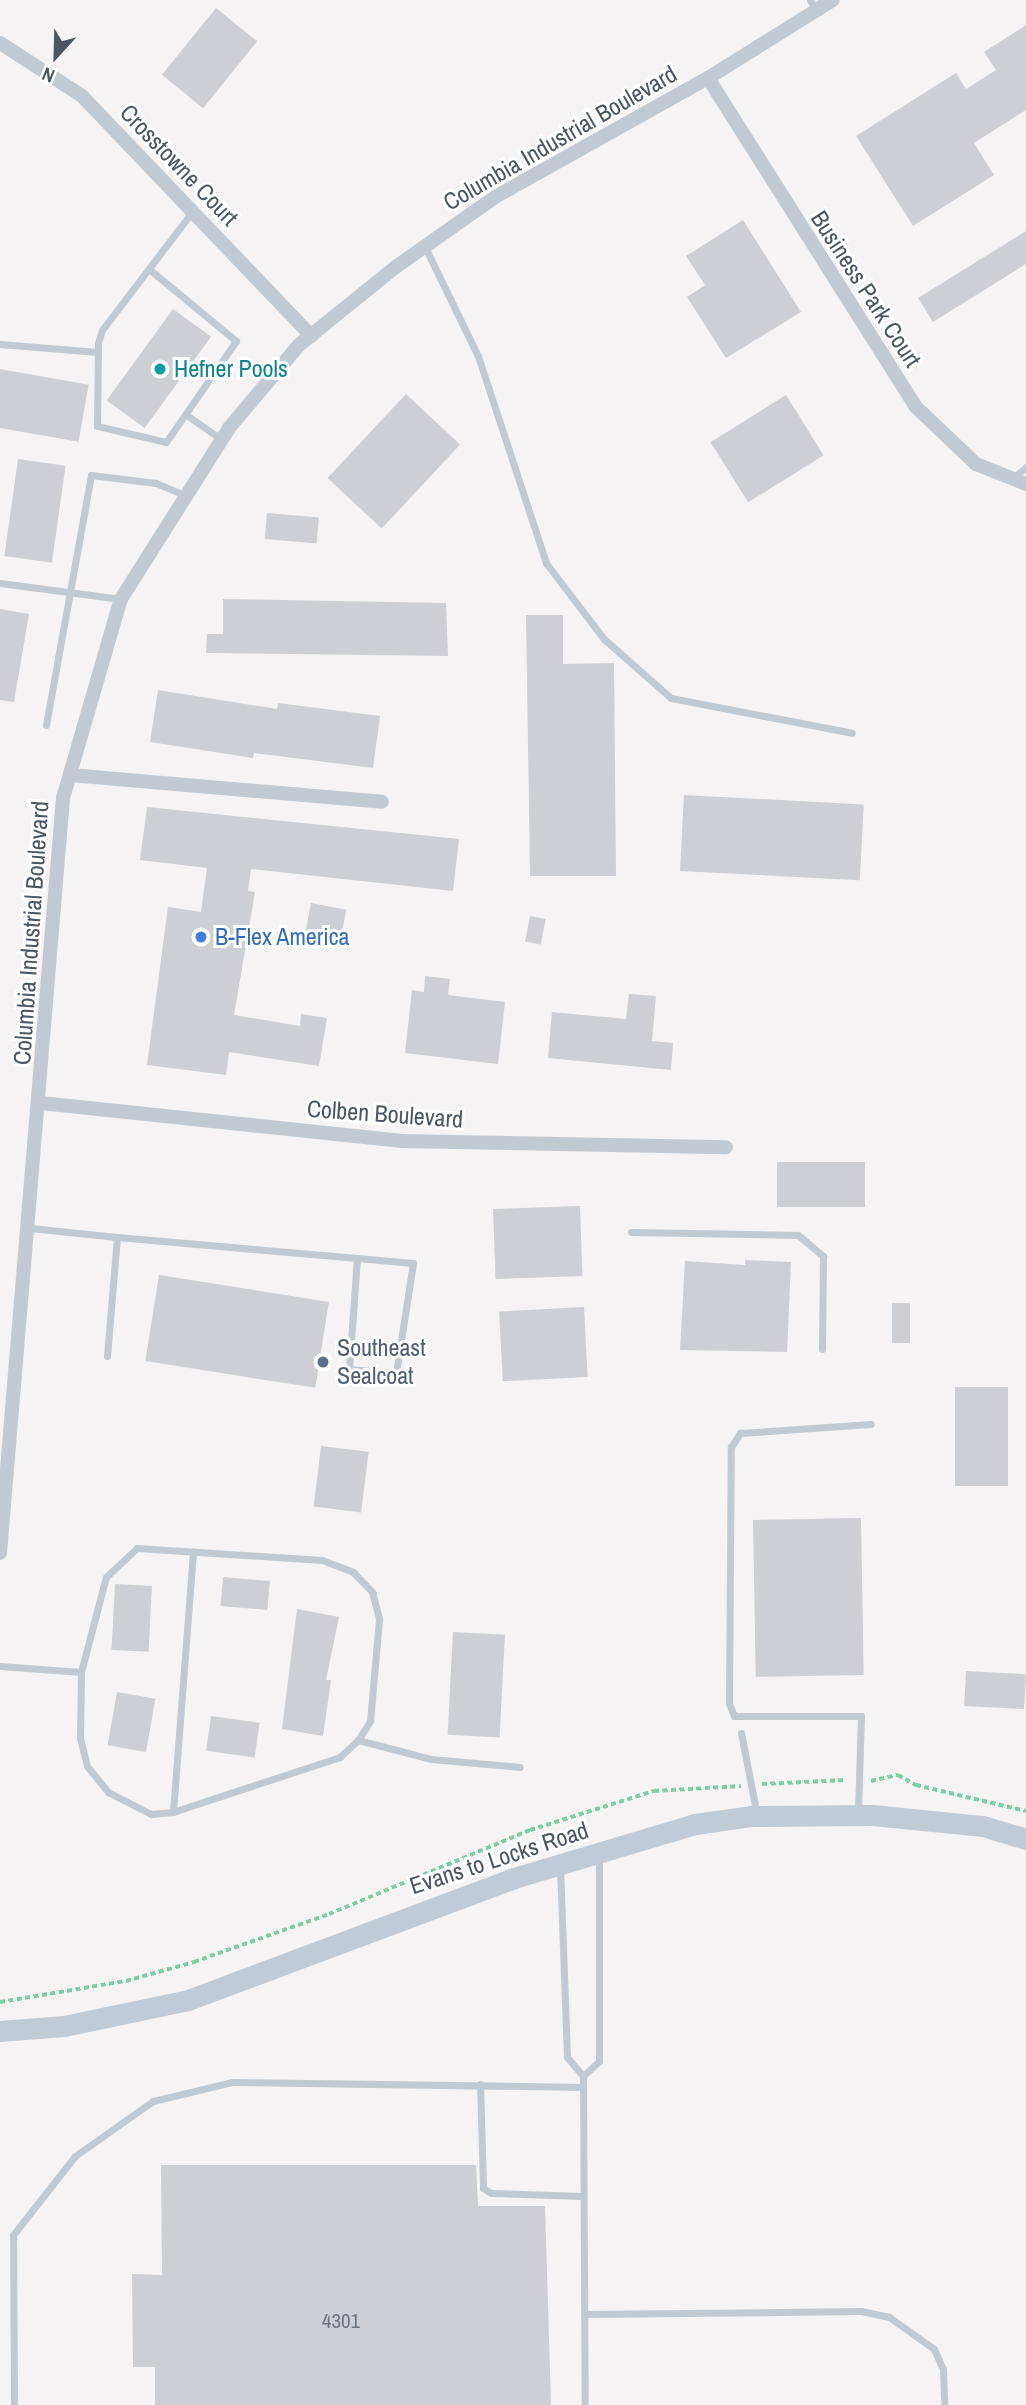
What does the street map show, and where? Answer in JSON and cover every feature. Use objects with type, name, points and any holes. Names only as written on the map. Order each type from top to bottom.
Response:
[{"type":"street","name":"Columbia Industrial Boulevard","points":[[0,1553],[41,1103],[63,797],[121,599],[222,440],[311,336],[425,247],[495,197],[708,78],[813,5],[833,0]]},
{"type":"street","name":"Crosstowne Court","points":[[0,43],[82,96],[311,336]]},
{"type":"street","name":"Business Park Court","points":[[708,78],[915,405],[976,464],[1019,481]]},
{"type":"street","points":[[70,775],[382,802]]},
{"type":"street","name":"Colben Boulevard","points":[[41,1103],[400,1141],[726,1147]]},
{"type":"street","name":"Evans to Locks Road","points":[[0,2031],[64,2026],[188,2000],[560,1865],[695,1824],[757,1816],[858,1815],[984,1826],[1026,1839]]},
{"type":"lane","points":[[149,269],[236,341],[188,416],[166,442],[97,426],[98,352],[102,330],[192,211]]},
{"type":"lane","points":[[425,247],[478,356],[546,563],[604,639],[671,698],[852,733]]},
{"type":"lane","points":[[0,344],[98,352]]},
{"type":"lane","points":[[188,416],[222,440]]},
{"type":"lane","points":[[1019,481],[1026,467]]},
{"type":"lane","points":[[46,725],[90,475],[156,483],[186,496]]},
{"type":"lane","points":[[0,583],[69,590],[121,599]]},
{"type":"lane","points":[[30,1228],[413,1263],[396,1373],[349,1369],[357,1258]]},
{"type":"lane","points":[[631,1232],[797,1235],[823,1256],[822,1349]]},
{"type":"lane","points":[[107,1356],[117,1237]]},
{"type":"lane","points":[[858,1815],[861,1716],[734,1716],[729,1703],[731,1447],[740,1433],[871,1424]]},
{"type":"lane","points":[[137,1548],[193,1552],[322,1560],[353,1572],[372,1592],[379,1619],[370,1721],[358,1740],[340,1758],[173,1812],[151,1814],[108,1792],[87,1766],[80,1738],[81,1672],[106,1577],[137,1548]]},
{"type":"lane","points":[[173,1812],[193,1552]]},
{"type":"lane","points":[[0,1666],[81,1672]]},
{"type":"lane","points":[[741,1733],[757,1816]]},
{"type":"lane","points":[[358,1740],[431,1759],[520,1767]]},
{"type":"lane","points":[[583,2076],[599,2061],[599,1853]]},
{"type":"lane","points":[[560,1865],[566,2057],[583,2076],[585,2405]]},
{"type":"lane","points":[[14,2405],[13,2235],[75,2156],[153,2101],[232,2081],[583,2087]]},
{"type":"lane","points":[[481,2084],[483,2188],[491,2193],[583,2196]]},
{"type":"lane","points":[[585,2314],[861,2311],[889,2317],[934,2349],[943,2370],[944,2402]]},
{"type":"path","points":[[876,1781],[898,1774],[916,1785],[1026,1811]]},
{"type":"path","points":[[771,1783],[844,1780]]},
{"type":"path","points":[[0,2001],[126,1981],[194,1962],[329,1914],[530,1830],[654,1791],[737,1787]]},
{"type":"building","points":[[216,8],[257,41],[203,108],[162,75]]},
{"type":"building","points":[[1026,25],[1026,110],[974,143],[994,175],[913,226],[856,136],[956,73],[966,89],[996,70],[984,52]]},
{"type":"building","points":[[743,220],[801,312],[726,358],[687,297],[705,285],[686,256]]},
{"type":"building","points":[[1026,231],[1026,264],[933,322],[918,298]]},
{"type":"building","name":"Hefner Pools","points":[[173,309],[211,337],[145,428],[107,400]]},
{"type":"building","points":[[0,369],[89,385],[79,442],[0,428]]},
{"type":"building","points":[[406,394],[460,444],[382,529],[328,478]]},
{"type":"building","points":[[786,395],[824,455],[748,502],[711,442]]},
{"type":"building","points":[[18,459],[66,466],[52,563],[4,556]]},
{"type":"building","points":[[267,513],[319,518],[317,543],[265,539]]},
{"type":"building","points":[[223,599],[446,603],[448,656],[206,653],[207,634],[223,634]]},
{"type":"building","points":[[0,609],[29,614],[14,702],[0,700]]},
{"type":"building","points":[[526,615],[563,615],[563,664],[614,663],[616,876],[530,876]]},
{"type":"building","points":[[158,690],[277,709],[278,703],[380,716],[373,768],[254,753],[253,758],[150,742]]},
{"type":"building","points":[[684,795],[864,804],[860,880],[680,871]]},
{"type":"building","points":[[147,807],[459,839],[453,891],[251,869],[248,891],[255,892],[234,1015],[300,1026],[301,1014],[327,1018],[319,1066],[229,1052],[226,1075],[147,1065],[168,907],[201,912],[207,868],[140,860]]},
{"type":"building","points":[[311,903],[346,910],[340,941],[305,934]]},
{"type":"building","points":[[530,916],[546,919],[541,945],[525,942]]},
{"type":"building","points":[[425,976],[450,979],[448,995],[505,1002],[498,1064],[405,1053],[412,990],[424,992]]},
{"type":"building","points":[[629,994],[656,996],[652,1041],[673,1043],[671,1070],[548,1058],[552,1012],[626,1019]]},
{"type":"building","points":[[777,1162],[865,1162],[865,1207],[777,1207]]},
{"type":"building","points":[[580,1206],[582,1276],[495,1279],[493,1209]]},
{"type":"building","points":[[745,1260],[791,1262],[787,1352],[680,1350],[685,1261],[745,1265]]},
{"type":"building","points":[[159,1275],[329,1302],[315,1388],[145,1361]]},
{"type":"building","points":[[892,1303],[910,1303],[910,1343],[892,1343]]},
{"type":"building","points":[[584,1307],[588,1377],[503,1381],[499,1311]]},
{"type":"building","points":[[955,1387],[1008,1387],[1008,1486],[955,1486]]},
{"type":"building","points":[[321,1446],[369,1452],[361,1512],[314,1507]]},
{"type":"building","points":[[861,1518],[864,1675],[756,1677],[753,1520]]},
{"type":"building","points":[[223,1577],[270,1581],[267,1610],[220,1606]]},
{"type":"building","points":[[115,1584],[152,1586],[148,1652],[112,1650]]},
{"type":"building","points":[[297,1609],[339,1617],[326,1680],[331,1680],[323,1736],[282,1729]]},
{"type":"building","points":[[453,1632],[505,1635],[500,1738],[448,1735]]},
{"type":"building","points":[[966,1671],[1026,1674],[1024,1709],[964,1706]]},
{"type":"building","points":[[117,1692],[155,1699],[146,1752],[108,1745]]},
{"type":"building","points":[[211,1716],[260,1723],[255,1757],[206,1751]]},
{"type":"building","points":[[161,2165],[476,2165],[478,2206],[545,2206],[551,2405],[155,2405],[155,2367],[133,2367],[132,2274],[162,2275]]},
{"type":"place","name":"Hefner Pools","points":[[160,369]]},
{"type":"place","name":"B-Flex America","points":[[201,937]]},
{"type":"place","name":"Southeast Sealcoat","points":[[323,1362]]}]
